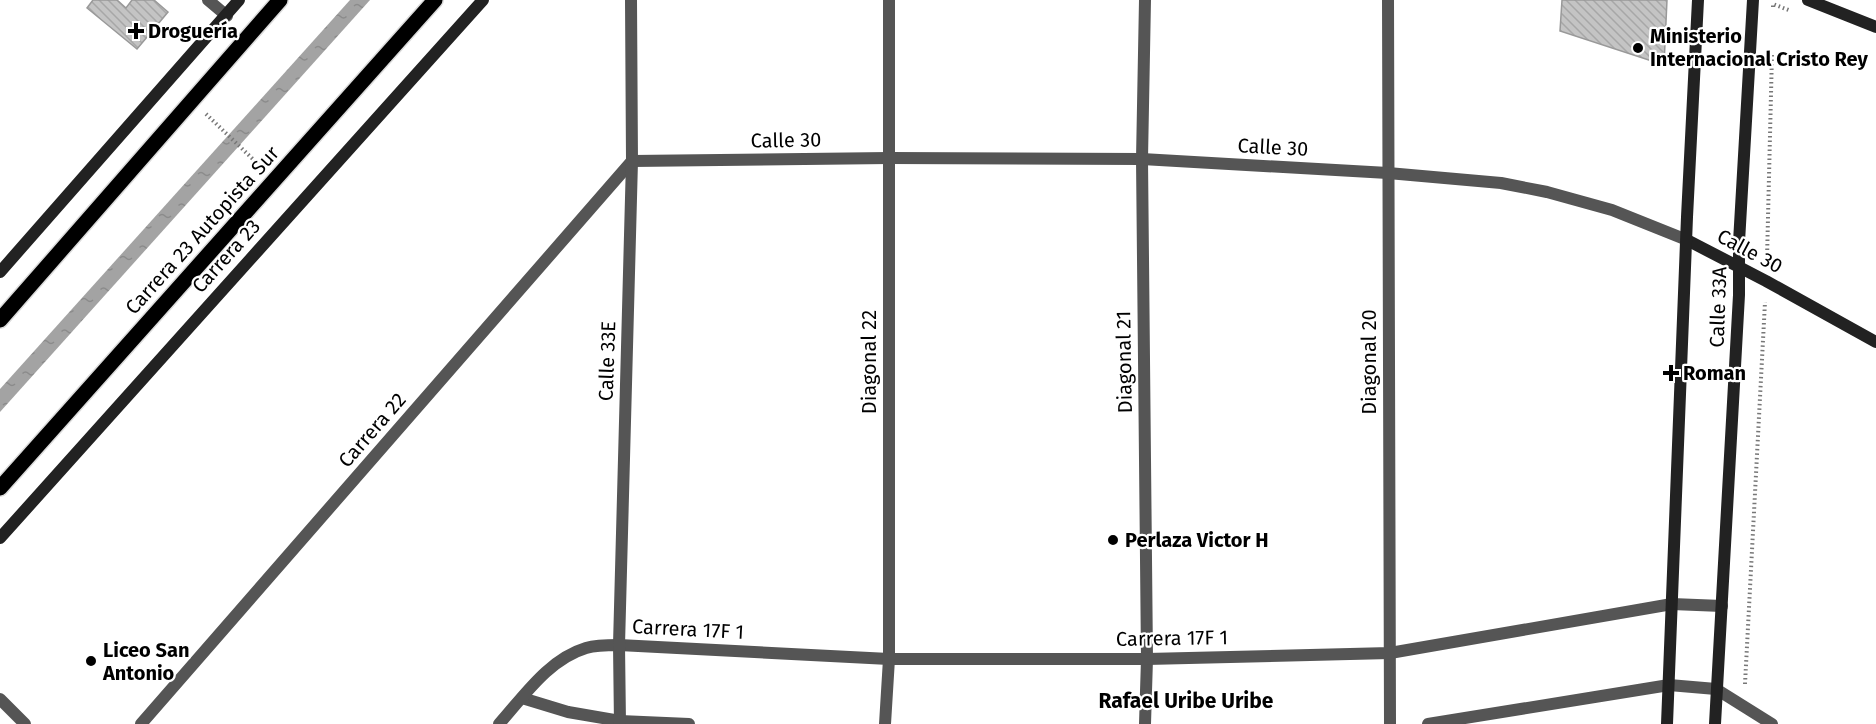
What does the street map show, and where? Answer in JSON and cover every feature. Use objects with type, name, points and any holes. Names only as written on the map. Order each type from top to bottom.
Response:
[{"type":"main road","points":[[0,272],[239,0]]},
{"type":"main road","points":[[0,320],[280,0]]},
{"type":"main road","name":"Carrera 23 Autopista Sur","points":[[0,488],[435,0]]},
{"type":"main road","name":"Carrera 23","points":[[0,538],[483,0]]},
{"type":"main road","name":"Calle 33A","points":[[1667,724],[1698,0]]},
{"type":"main road","name":"Calle 33A","points":[[1715,724],[1753,0]]},
{"type":"main road","points":[[1808,0],[1876,27]]},
{"type":"main road","name":"Calle 30","points":[[1687,240],[1876,342]]},
{"type":"street","points":[[208,0],[227,16]]},
{"type":"street","name":"Calle 33E","points":[[620,722],[619,645],[632,161],[631,0]]},
{"type":"street","name":"Diagonal 22","points":[[885,724],[889,659],[889,0]]},
{"type":"street","name":"Diagonal 21","points":[[1144,0],[1142,159],[1147,659],[1145,724]]},
{"type":"street","name":"Diagonal 20","points":[[1388,0],[1390,724]]},
{"type":"street","name":"Calle 30","points":[[632,161],[889,158],[1142,159],[1388,173],[1501,183],[1547,192],[1612,210],[1687,240]]},
{"type":"street","name":"Carrera 22","points":[[141,724],[632,161]]},
{"type":"street","name":"Carrera 17F 1","points":[[499,724],[549,669],[568,656],[588,647],[619,645],[889,659],[1147,659],[1390,653],[1672,604],[1722,606]]},
{"type":"street","points":[[1428,724],[1669,685],[1716,689],[1773,724]]},
{"type":"street","points":[[522,698],[568,712],[620,722],[689,724]]},
{"type":"street","points":[[0,699],[25,724]]},
{"type":"path","points":[[1773,4],[1773,15]]},
{"type":"path","points":[[1744,707],[1766,281],[1772,50]]},
{"type":"path","points":[[218,124],[251,157]]},
{"type":"water","points":[[350,0],[370,0],[0,412],[0,389]]},
{"type":"building","points":[[93,0],[117,0],[126,8],[132,0],[154,0],[168,12],[137,49],[87,8]]},
{"type":"building","name":"Ministerio Internacional Cristo Rey","points":[[1562,0],[1667,0],[1664,65],[1560,31]]},
{"type":"place","name":"Droguería","points":[[136,31]]},
{"type":"place","name":"Ministerio Internacional Cristo Rey","points":[[1638,48]]},
{"type":"place","name":"Roman","points":[[1671,373]]},
{"type":"place","name":"Perlaza Victor H","points":[[1113,540]]},
{"type":"place","name":"Liceo San Antonio","points":[[91,661]]},
{"type":"district","name":"Rafael Uribe Uribe","points":[[1186,701]]}]
